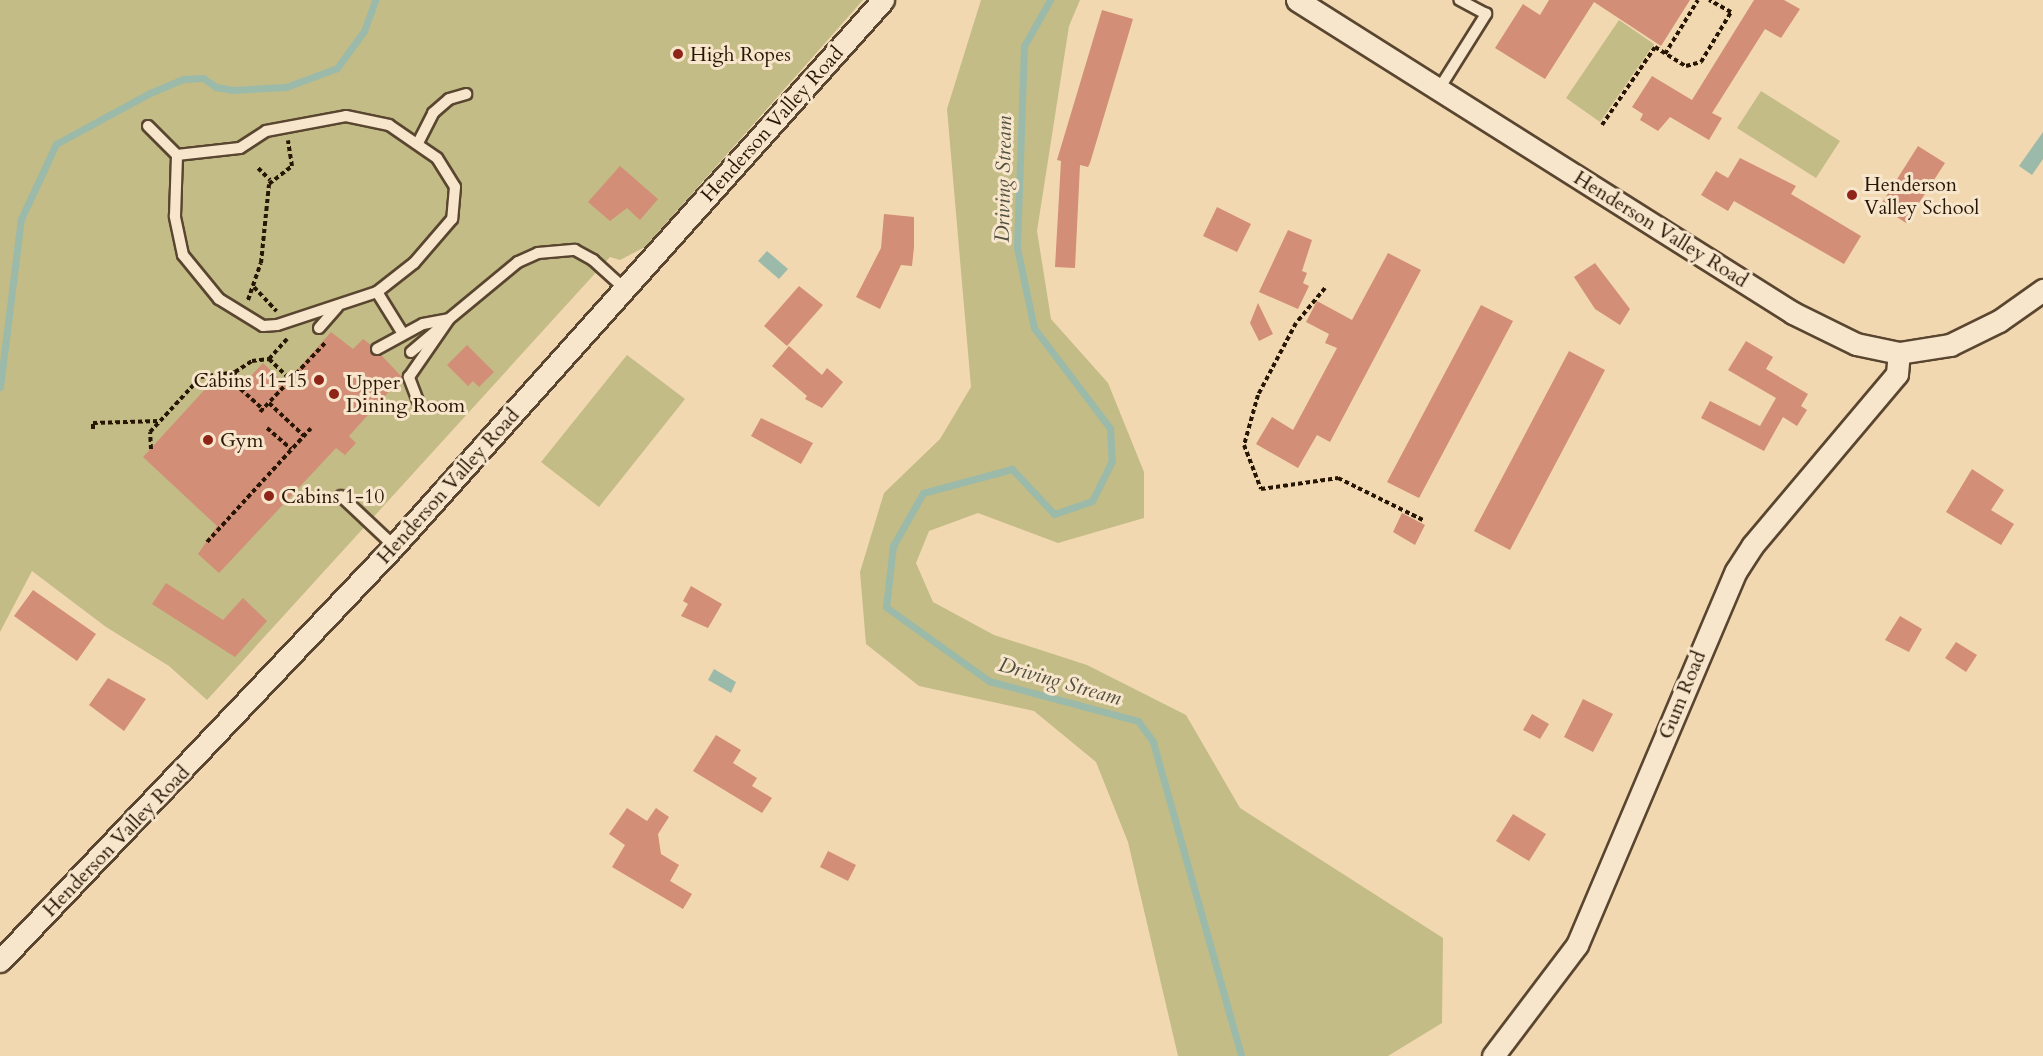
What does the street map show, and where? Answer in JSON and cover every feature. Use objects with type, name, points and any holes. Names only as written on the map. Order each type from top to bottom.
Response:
[{"type":"street","name":"Henderson Valley Road","points":[[0,961],[394,546],[883,0]]},
{"type":"street","name":"Henderson Valley Road","points":[[1297,0],[1793,313],[1856,344],[1899,354],[1925,352],[1975,335],[2043,290]]},
{"type":"street","name":"Gum Road","points":[[1492,1056],[1577,945],[1736,571],[1752,546],[1897,374],[1899,354]]},
{"type":"lane","points":[[1439,89],[1486,14],[1460,0]]},
{"type":"lane","points":[[418,143],[433,113],[449,99],[466,94]]},
{"type":"lane","points":[[148,126],[177,155],[178,239],[193,270],[219,299],[263,326],[337,307],[377,292],[431,246],[446,229],[455,210],[451,177],[437,158],[389,125],[346,116],[261,133],[240,148],[177,155]]},
{"type":"lane","points":[[411,352],[518,262],[557,250],[575,250],[593,260],[625,289]]},
{"type":"lane","points":[[377,292],[404,334]]},
{"type":"lane","points":[[319,328],[337,307]]},
{"type":"lane","points":[[376,349],[434,320],[450,319]]},
{"type":"lane","points":[[418,401],[409,377],[450,319]]},
{"type":"lane","points":[[340,496],[394,546]]},
{"type":"path","points":[[1665,54],[1698,0]]},
{"type":"path","points":[[1602,125],[1655,47],[1686,66],[1701,62],[1731,12],[1709,0]]},
{"type":"path","points":[[270,180],[291,169],[290,150]]},
{"type":"path","points":[[258,168],[270,180]]},
{"type":"path","points":[[243,308],[254,288],[261,263],[262,219],[270,180]]},
{"type":"path","points":[[254,288],[281,316]]},
{"type":"path","points":[[1325,288],[1296,323],[1258,395],[1244,445],[1261,489],[1338,478],[1423,520]]},
{"type":"path","points":[[235,372],[235,384],[261,410],[270,404],[330,338]]},
{"type":"path","points":[[151,449],[150,432],[201,377],[235,372],[252,361],[269,359],[291,380]]},
{"type":"path","points":[[270,404],[304,436]]},
{"type":"path","points":[[93,429],[93,423],[160,421]]},
{"type":"path","points":[[267,428],[291,449]]},
{"type":"path","points":[[207,542],[311,428]]},
{"type":"shaded area","points":[[0,0],[863,0],[645,247],[620,260],[610,257],[207,700],[169,666],[106,627],[32,571],[0,632]]},
{"type":"shaded area","points":[[981,0],[1080,0],[1069,26],[1037,231],[1051,319],[1108,383],[1144,472],[1144,518],[1058,543],[978,513],[929,531],[916,563],[933,602],[994,635],[1087,665],[1186,715],[1240,808],[1443,938],[1442,1023],[1388,1056],[1178,1056],[1128,842],[1096,762],[1034,711],[919,686],[866,644],[860,572],[884,493],[940,439],[971,387],[947,109]]},
{"type":"shaded area","points":[[1619,20],[1654,44],[1600,122],[1566,98]]},
{"type":"shaded area","points":[[1761,91],[1840,141],[1816,178],[1737,128]]},
{"type":"shaded area","points":[[2043,132],[2043,159],[2032,175],[2019,166]]},
{"type":"shaded area","points":[[767,251],[788,269],[779,279],[758,261]]},
{"type":"shaded area","points":[[627,355],[685,399],[599,507],[541,462]]},
{"type":"shaded area","points":[[714,669],[736,682],[731,693],[708,680]]},
{"type":"building","points":[[1549,0],[1690,0],[1661,46],[1594,2],[1545,79],[1495,48],[1523,4],[1540,15]]},
{"type":"building","points":[[1754,0],[1784,0],[1800,9],[1781,38],[1765,29],[1712,113],[1722,118],[1709,140],[1670,117],[1658,131],[1640,120],[1643,114],[1632,107],[1652,76],[1692,100]]},
{"type":"building","points":[[1102,10],[1133,19],[1090,163],[1088,167],[1080,165],[1075,268],[1055,267],[1061,161],[1057,160]]},
{"type":"building","points":[[1918,146],[1945,163],[1906,223],[1880,206]]},
{"type":"building","points":[[1740,158],[1796,186],[1791,194],[1861,236],[1844,264],[1734,201],[1728,211],[1701,195],[1716,171],[1728,178]]},
{"type":"building","points":[[620,166],[658,199],[640,220],[627,208],[610,221],[588,202]]},
{"type":"building","points":[[1217,207],[1251,224],[1237,252],[1203,236]]},
{"type":"building","points":[[884,214],[914,217],[914,247],[912,266],[901,265],[880,309],[856,297],[881,248]]},
{"type":"building","points":[[1288,230],[1312,240],[1302,271],[1307,273],[1303,283],[1309,286],[1298,309],[1259,292]]},
{"type":"building","points":[[1388,253],[1421,270],[1330,442],[1317,435],[1298,468],[1256,444],[1272,417],[1293,430],[1337,348],[1325,343],[1329,334],[1306,322],[1317,301],[1352,320]]},
{"type":"building","points":[[1595,263],[1630,309],[1620,325],[1595,309],[1574,277]]},
{"type":"building","points":[[799,286],[823,305],[787,346],[764,326]]},
{"type":"building","points":[[1258,303],[1273,334],[1259,341],[1250,323]]},
{"type":"building","points":[[1481,305],[1513,321],[1419,498],[1387,482]]},
{"type":"building","points":[[331,332],[353,349],[363,339],[371,345],[373,355],[381,355],[402,377],[349,436],[356,443],[345,455],[336,448],[219,573],[198,554],[217,526],[143,457],[219,374],[237,391],[263,363],[285,384]]},
{"type":"building","points":[[1746,341],[1773,357],[1766,369],[1808,394],[1801,406],[1807,410],[1797,426],[1783,417],[1764,451],[1701,418],[1710,401],[1760,426],[1776,398],[1728,370]]},
{"type":"building","points":[[467,345],[494,372],[479,387],[473,381],[468,386],[447,365]]},
{"type":"building","points":[[789,346],[822,375],[827,368],[843,382],[822,408],[805,399],[807,396],[772,366]]},
{"type":"building","points":[[1569,351],[1605,370],[1510,550],[1474,531]]},
{"type":"building","points":[[761,418],[813,443],[801,464],[751,436]]},
{"type":"building","points":[[1972,469],[2004,490],[1991,510],[2014,524],[2001,545],[1946,512]]},
{"type":"building","points":[[1402,513],[1425,525],[1415,545],[1393,532]]},
{"type":"building","points":[[166,583],[223,620],[243,598],[267,621],[235,657],[152,604]]},
{"type":"building","points":[[691,586],[722,604],[708,628],[681,616],[688,604],[683,601]]},
{"type":"building","points":[[33,590],[96,634],[77,661],[14,616]]},
{"type":"building","points":[[1900,616],[1922,629],[1909,652],[1885,640]]},
{"type":"building","points":[[1956,642],[1977,655],[1966,672],[1945,658]]},
{"type":"building","points":[[108,678],[146,699],[124,731],[89,705]]},
{"type":"building","points":[[1583,699],[1613,714],[1593,752],[1564,737]]},
{"type":"building","points":[[1532,714],[1549,724],[1540,739],[1523,730]]},
{"type":"building","points":[[716,735],[741,750],[733,763],[757,778],[752,786],[772,798],[762,813],[693,771]]},
{"type":"building","points":[[627,808],[647,821],[656,808],[669,817],[658,834],[661,854],[679,865],[670,881],[692,894],[683,909],[612,867],[625,845],[609,834]]},
{"type":"building","points":[[1513,814],[1546,834],[1529,861],[1496,841]]},
{"type":"building","points":[[828,851],[856,865],[848,881],[820,867]]},
{"type":"waterway","points":[[0,387],[21,219],[56,144],[150,93],[183,79],[203,78],[216,87],[233,90],[286,87],[337,68],[364,31],[375,0]]},
{"type":"waterway","name":"Driving Stream","points":[[1050,0],[1024,46],[1017,248],[1034,328],[1110,428],[1112,461],[1092,501],[1054,514],[1012,469],[923,493],[893,546],[886,607],[989,681],[1138,721],[1153,742],[1241,1056]]},
{"type":"place","name":"High Ropes","points":[[678,54]]},
{"type":"place","name":"Henderson Valley School","points":[[1852,195]]},
{"type":"place","name":"Cabins 11-15","points":[[319,380]]},
{"type":"place","name":"Upper Dining Room","points":[[334,394]]},
{"type":"place","name":"Gym","points":[[208,440]]},
{"type":"place","name":"Cabins 1-10","points":[[269,496]]}]
